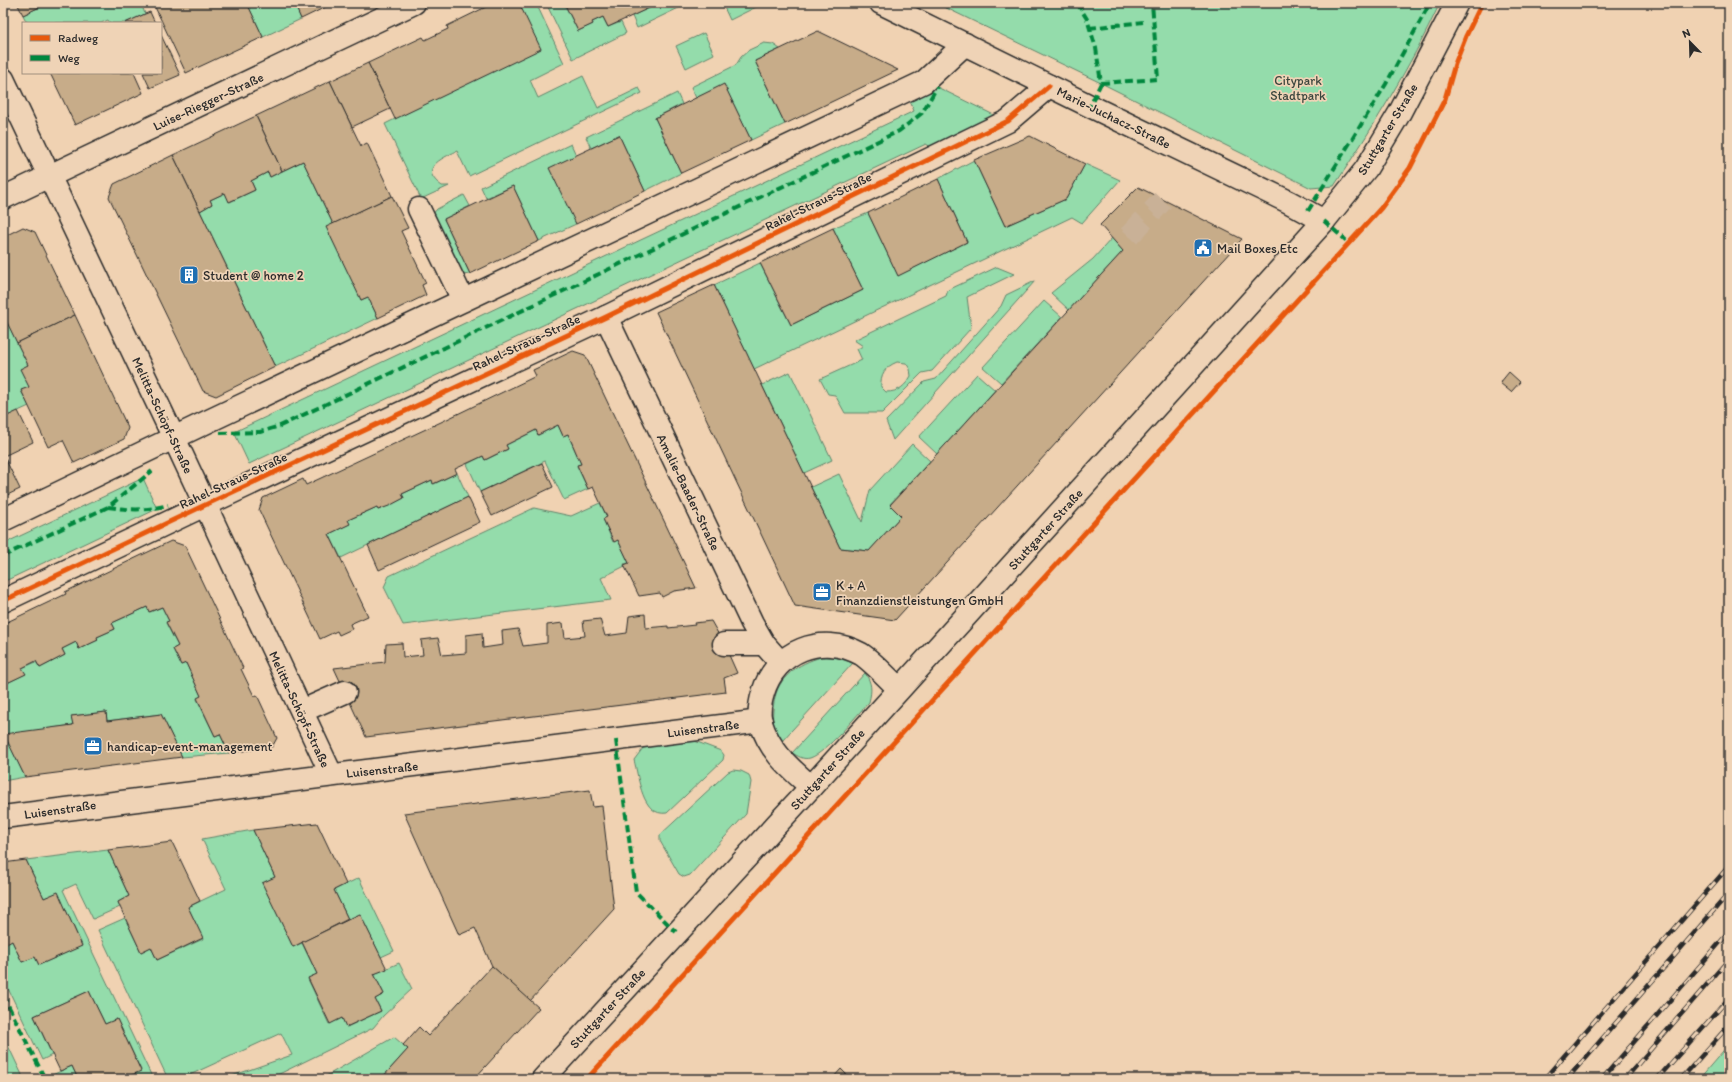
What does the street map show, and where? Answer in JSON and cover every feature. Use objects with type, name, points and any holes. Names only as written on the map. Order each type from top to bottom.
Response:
[{"type":"street","name":"Luise-Riegger-Straße","points":[[3,198],[414,3]]},
{"type":"street","name":"Marie-Juchacz-Straße","points":[[881,3],[1290,202],[1324,221]]},
{"type":"street","name":"Stuttgarter Straße","points":[[543,1079],[811,787],[1324,221],[1366,169],[1399,114],[1457,3]]},
{"type":"street","points":[[3,520],[924,82],[965,44]]},
{"type":"street","name":"Melitta-Schöpf-Straße","points":[[3,79],[174,438],[331,774]]},
{"type":"street","name":"Rahel-Straus-Straße","points":[[3,602],[205,505],[606,317],[1008,120],[1049,86]]},
{"type":"street","points":[[419,208],[463,300]]},
{"type":"street","name":"Amalie-Baader-Straße","points":[[606,317],[735,587],[764,644],[780,662]]},
{"type":"street","points":[[724,644],[764,644]]},
{"type":"street","points":[[811,787],[783,762],[769,744],[761,721],[760,704],[766,682],[780,662],[793,653],[808,647],[833,645],[847,648],[862,654],[899,689]]},
{"type":"street","points":[[302,711],[345,692]]},
{"type":"street","name":"Luisenstraße","points":[[3,817],[331,774],[761,721]]},
{"type":"green space","points":[[48,3],[141,3],[145,14],[127,22],[109,22],[108,20],[103,22],[26,22],[23,15]]},
{"type":"green space","points":[[247,3],[294,3],[301,19],[263,37]]},
{"type":"green space","points":[[519,3],[536,3],[564,63],[530,80],[538,98],[583,76],[598,108],[639,88],[642,93],[469,176],[457,151],[450,154],[438,161],[432,170],[435,180],[442,186],[449,186],[421,199],[385,124],[395,119]]},
{"type":"green space","points":[[546,3],[564,3],[578,31],[593,24],[592,22],[603,17],[608,27],[621,22],[626,33],[573,59]]},
{"type":"green space","points":[[660,3],[689,3],[637,28],[632,16]]},
{"type":"green space","points":[[722,3],[760,3],[762,4],[730,20]]},
{"type":"green space","name":"Citypark Stadtpark","points":[[936,3],[1440,3],[1416,51],[1390,97],[1334,186],[1311,188],[1101,83]]},
{"type":"green space","points":[[704,33],[714,54],[686,68],[676,46]]},
{"type":"green space","points":[[764,43],[773,44],[780,49],[755,61],[785,124],[751,140],[724,85],[696,98],[691,87],[736,65],[741,57],[749,50]]},
{"type":"green space","points":[[937,87],[998,117],[936,150],[926,144],[249,464],[234,432],[914,111],[910,101]]},
{"type":"green space","points":[[677,93],[682,104],[655,118],[681,173],[645,191],[619,135],[591,148],[586,137]]},
{"type":"green space","points":[[571,144],[576,155],[576,224],[539,241],[513,186],[486,198],[481,187]]},
{"type":"green space","points":[[974,160],[1005,226],[1066,199],[1085,164],[1120,180],[1082,223],[1072,217],[754,369],[714,285],[760,263],[791,325],[863,290],[833,228],[868,213],[898,275],[967,242],[938,179]]},
{"type":"green space","points":[[303,161],[333,224],[361,300],[368,297],[378,318],[275,367],[200,211],[212,204],[210,200],[225,193],[230,202],[255,190],[251,181],[268,172],[270,177]]},
{"type":"green space","points":[[464,195],[470,206],[444,219],[470,274],[463,275],[457,270],[431,216],[437,209]]},
{"type":"green space","points":[[1112,238],[1123,251],[1069,310],[1051,293],[1093,259]]},
{"type":"green space","points":[[997,267],[1014,274],[967,297],[971,328],[932,371],[922,373],[882,413],[845,413],[835,395],[828,394],[820,379],[862,360],[857,349],[863,346],[854,340],[946,296],[948,290]],"holes":[[[897,362],[906,363],[910,369],[911,376],[909,380],[898,390],[886,392],[881,387],[881,378],[886,369]]]},
{"type":"green space","points":[[1035,281],[893,440],[886,421],[924,382],[936,379],[1001,306],[1006,295]]},
{"type":"green space","points":[[1044,301],[1062,317],[1001,383],[983,367]]},
{"type":"green space","points":[[3,314],[28,365],[29,387],[21,391],[29,406],[3,418]]},
{"type":"green space","points":[[790,372],[832,460],[804,473],[762,385]]},
{"type":"green space","points":[[977,374],[995,390],[937,454],[919,437]]},
{"type":"green space","points":[[558,425],[563,436],[568,434],[581,464],[577,466],[588,489],[564,500],[545,461],[480,492],[467,464],[483,456],[485,460],[508,449],[506,445],[536,430],[538,435]]},
{"type":"green space","points":[[912,444],[930,461],[890,504],[901,516],[869,551],[840,548],[811,487],[839,474],[862,522],[870,490]]},
{"type":"green space","points":[[457,473],[468,497],[341,558],[329,534],[349,524],[348,520],[377,507],[378,510],[404,498],[402,494],[432,480],[434,484]]},
{"type":"green space","points":[[143,478],[157,509],[3,582],[3,544]]},
{"type":"green space","points":[[600,503],[607,517],[603,519],[613,542],[618,540],[629,563],[624,564],[625,566],[601,578],[611,600],[403,625],[384,587],[389,576],[534,508],[571,516]]},
{"type":"green space","points":[[147,607],[150,612],[162,607],[169,621],[166,623],[178,646],[173,649],[181,665],[186,663],[201,696],[197,699],[215,736],[220,734],[229,753],[182,757],[161,714],[107,721],[106,712],[72,716],[73,725],[5,735],[25,777],[3,781],[3,683],[7,683],[25,674],[22,668],[36,662],[40,668],[65,655],[62,649],[76,642],[79,649],[98,640],[97,637],[115,629],[112,623]]},
{"type":"green space","points":[[821,657],[835,657],[853,663],[782,741],[773,724],[773,710],[776,693],[790,672],[805,663]]},
{"type":"green space","points":[[865,673],[871,687],[869,702],[849,725],[817,755],[810,758],[805,758],[792,753]]},
{"type":"green space","points":[[692,740],[721,751],[724,755],[723,760],[667,813],[659,813],[652,809],[643,795],[634,760],[643,748]]},
{"type":"green space","points":[[733,770],[741,771],[749,775],[751,782],[746,814],[690,875],[684,877],[679,874],[660,841],[660,835],[728,772]]},
{"type":"green space","points":[[253,830],[275,877],[263,883],[293,947],[302,943],[317,974],[308,979],[329,1024],[342,1018],[347,1027],[381,1011],[375,999],[384,994],[374,974],[399,963],[412,989],[383,1016],[373,1028],[269,1079],[223,1079],[292,1055],[281,1033],[181,1079],[168,1079],[98,930],[125,918],[141,952],[151,947],[157,960],[203,939],[188,907],[226,889],[202,839]]},
{"type":"green space","points":[[108,850],[129,896],[118,902],[120,907],[93,919],[76,884],[63,890],[153,1079],[123,1079],[141,1070],[117,1019],[105,1024],[89,991],[34,1016],[52,1055],[42,1060],[3,978],[3,946],[12,941],[22,962],[35,957],[39,965],[82,945],[58,893],[44,898],[26,860]]},
{"type":"green space","points":[[359,878],[394,951],[381,957],[360,914],[348,919],[334,890]]},
{"type":"green space","points":[[3,1035],[24,1079],[3,1079]]},
{"type":"green space","points":[[394,1037],[408,1049],[381,1079],[321,1079]]},
{"type":"green space","points":[[1729,1044],[1729,1079],[1699,1079]]},
{"type":"green space","points":[[72,1066],[78,1079],[51,1079],[50,1076]]},
{"type":"building","points":[[17,3],[48,3],[23,15]]},
{"type":"building","points":[[163,3],[247,3],[263,37],[186,73],[155,7]]},
{"type":"building","points":[[294,3],[334,3],[301,19]]},
{"type":"building","points":[[494,3],[519,3],[541,49],[395,119],[368,63],[423,37],[425,40],[448,29],[447,26]]},
{"type":"building","points":[[564,3],[660,3],[608,27],[603,17],[592,22],[593,24],[578,31]]},
{"type":"building","points":[[150,12],[155,22],[127,22]]},
{"type":"building","points":[[818,31],[898,70],[785,124],[755,61]]},
{"type":"building","points":[[162,37],[180,75],[150,88],[143,74],[162,74]]},
{"type":"building","points":[[368,63],[390,109],[352,127],[330,81]]},
{"type":"building","points":[[50,74],[134,74],[143,93],[75,125]]},
{"type":"building","points":[[330,81],[361,146],[367,143],[392,196],[333,224],[303,161],[282,171],[256,116]]},
{"type":"building","points":[[724,84],[751,140],[681,173],[655,118]]},
{"type":"building","points":[[256,116],[282,171],[270,177],[268,172],[251,181],[255,190],[229,202],[225,193],[210,200],[212,204],[200,211],[173,155]]},
{"type":"building","points":[[619,135],[645,191],[576,224],[549,168]]},
{"type":"building","points":[[1030,136],[1085,164],[1066,199],[1005,226],[974,160]]},
{"type":"building","name":"Student @ home 2","points":[[173,155],[275,367],[216,396],[203,391],[109,197],[114,184]]},
{"type":"building","points":[[938,179],[967,242],[898,276],[868,213]]},
{"type":"building","points":[[513,186],[539,241],[470,274],[444,219]]},
{"type":"building","points":[[1138,187],[1242,239],[895,620],[795,606],[656,312],[714,285],[840,548],[869,551],[901,516],[890,505],[1123,251],[1100,225]]},
{"type":"building","points":[[392,196],[408,228],[401,231],[426,283],[422,285],[426,295],[378,318],[368,297],[361,300],[326,227]]},
{"type":"building","points":[[23,227],[35,232],[75,315],[17,343],[3,314],[3,237]]},
{"type":"building","points":[[833,228],[863,290],[791,325],[760,263]]},
{"type":"building","points":[[75,315],[128,428],[124,439],[74,463],[63,440],[48,447],[21,390],[29,387],[20,369],[28,365],[17,343]]},
{"type":"building","points":[[573,351],[585,355],[696,588],[674,591],[662,597],[660,593],[639,596],[624,565],[629,563],[618,540],[614,542],[603,519],[607,517],[593,487],[588,489],[577,465],[581,464],[568,434],[563,436],[558,425],[538,435],[536,430],[506,445],[508,449],[485,460],[483,456],[455,469],[457,473],[433,484],[432,480],[402,494],[404,498],[389,506],[378,510],[377,507],[348,520],[350,524],[329,534],[368,616],[350,624],[352,629],[339,635],[337,631],[320,639],[259,510],[263,498],[303,479],[306,485],[441,422],[536,376],[533,370]]},
{"type":"building","points":[[1509,372],[1520,382],[1511,392],[1500,383]]},
{"type":"building","points":[[18,411],[33,442],[4,456],[3,418]]},
{"type":"building","points":[[3,454],[20,489],[3,497]]},
{"type":"building","points":[[542,463],[553,487],[492,516],[480,492]]},
{"type":"building","points":[[468,497],[480,522],[379,570],[368,545]]},
{"type":"building","points":[[171,541],[185,546],[243,668],[241,669],[254,696],[257,695],[277,738],[272,747],[229,753],[220,734],[215,736],[197,698],[201,696],[186,663],[181,665],[173,649],[178,646],[166,622],[169,621],[162,607],[149,612],[147,607],[112,623],[115,629],[97,637],[98,640],[79,649],[76,642],[62,649],[65,655],[40,668],[36,661],[22,668],[26,674],[7,683],[3,683],[3,624],[66,594],[65,592]]},
{"type":"building","points":[[645,614],[646,628],[668,626],[668,628],[695,625],[694,623],[711,621],[724,644],[737,673],[724,678],[726,692],[366,737],[334,668],[385,662],[386,644],[402,643],[403,657],[423,655],[421,640],[438,638],[442,655],[466,653],[466,635],[482,633],[483,648],[503,645],[502,631],[518,629],[523,646],[547,643],[547,625],[563,623],[565,638],[585,636],[583,621],[600,619],[605,636],[627,633],[629,616]]},
{"type":"building","points":[[106,712],[107,721],[161,714],[182,757],[25,777],[4,734],[73,725],[71,716]]},
{"type":"building","points":[[590,790],[593,807],[602,806],[614,909],[530,1001],[492,966],[475,928],[459,935],[404,813]]},
{"type":"building","points":[[317,823],[346,884],[334,890],[348,919],[293,947],[262,883],[275,877],[253,830]]},
{"type":"building","points":[[172,842],[200,901],[188,907],[203,938],[157,960],[151,947],[141,952],[120,907],[118,902],[129,896],[108,850]]},
{"type":"building","points":[[26,860],[44,898],[58,892],[82,946],[39,965],[35,957],[22,962],[12,941],[3,946],[3,863]]},
{"type":"building","points":[[360,914],[387,969],[374,974],[384,994],[375,999],[381,1011],[346,1027],[342,1018],[330,1024],[308,978],[317,974],[302,942]]},
{"type":"building","points":[[492,966],[539,1008],[474,1079],[381,1079],[408,1049],[403,1045],[419,1027],[428,1036]]},
{"type":"building","points":[[89,991],[105,1024],[117,1019],[141,1071],[123,1079],[78,1079],[72,1066],[60,1071],[34,1016]]},
{"type":"building","points":[[841,1069],[851,1079],[832,1079]]},
{"type":"tunnel","points":[[1129,236],[1163,200]]},
{"type":"railway","points":[[1544,1079],[1729,866]]},
{"type":"railway","points":[[1567,1079],[1729,893]]},
{"type":"railway","points":[[1602,1079],[1729,932]]},
{"type":"railway","points":[[1625,1079],[1729,959]]},
{"type":"railway","points":[[1657,1079],[1729,998]]},
{"type":"railway","points":[[1681,1079],[1729,1025]]},
{"type":"marked path","points":[[1077,3],[1087,19],[1096,48],[1101,83],[1090,106]]},
{"type":"marked path","points":[[1101,83],[1158,79],[1152,3]]},
{"type":"marked path","points":[[1308,211],[1386,84],[1430,3]]},
{"type":"marked path","points":[[1089,28],[1143,22]]},
{"type":"marked path","points":[[220,433],[260,432],[280,426],[899,131],[922,113],[937,87]]},
{"type":"marked path","points":[[1324,221],[1349,243]]},
{"type":"marked path","points":[[3,556],[108,507],[152,471]]},
{"type":"marked path","points":[[108,507],[138,509],[168,505]]},
{"type":"marked path","points":[[616,740],[636,892],[676,932]]},
{"type":"marked path","points":[[3,995],[45,1079]]},
{"type":"cycle path","points":[[587,1079],[1381,208],[1410,168],[1445,99],[1455,64],[1466,36],[1482,3]]},
{"type":"cycle path","points":[[3,601],[606,317],[1008,121],[1049,86]]},
{"type":"place","name":"Mail Boxes Etc","points":[[1203,248]]},
{"type":"place","name":"Student @ home 2","points":[[189,275]]},
{"type":"place","name":"K + A Finanzdienstleistungen GmbH","points":[[822,592]]},
{"type":"place","name":"handicap-event-management","points":[[93,746]]}]
